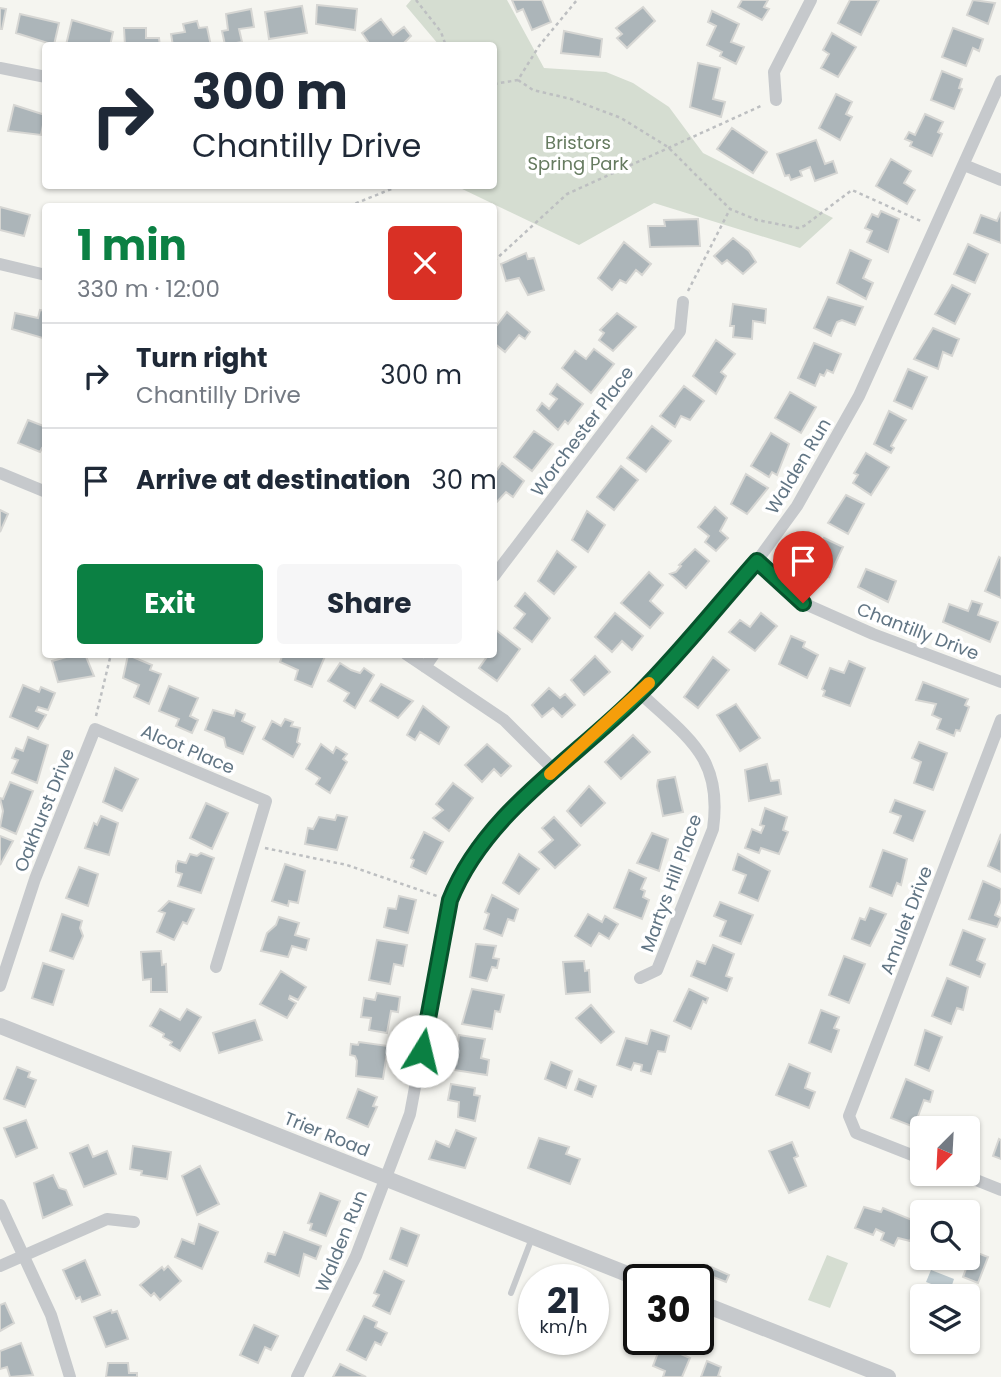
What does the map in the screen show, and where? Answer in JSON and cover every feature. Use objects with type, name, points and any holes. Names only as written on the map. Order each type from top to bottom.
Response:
[{"type":"street","points":[[776,100],[774,72],[811,0]]},
{"type":"street","points":[[0,68],[42,76]]},
{"type":"street","name":"Walden Run","points":[[297,1377],[356,1256],[414,1098],[450,900],[458,879],[494,828],[640,693],[757,561],[797,506],[859,396],[1001,81]]},
{"type":"street","points":[[964,165],[1001,180]]},
{"type":"street","points":[[0,264],[42,274]]},
{"type":"street","name":"Worchester Place","points":[[497,572],[680,331],[683,302]]},
{"type":"street","points":[[0,473],[42,490]]},
{"type":"street","name":"Chantilly Drive","points":[[757,561],[803,603],[873,634],[1001,682]]},
{"type":"street","points":[[412,658],[504,720],[554,770]]},
{"type":"street","points":[[425,667],[431,658]]},
{"type":"street","name":"Martys Hill Place","points":[[640,693],[703,755],[714,781],[716,806],[713,830],[657,970],[640,978]]},
{"type":"street","name":"Amulet Drive","points":[[910,1154],[856,1133],[849,1116],[1001,720]]},
{"type":"street","name":"Alcot Place","points":[[95,729],[266,801],[252,845]]},
{"type":"street","name":"Oakhurst Drive","points":[[0,986],[38,870],[95,729]]},
{"type":"street","points":[[216,967],[252,845]]},
{"type":"street","name":"Trier Road","points":[[0,1026],[623,1272]]},
{"type":"street","points":[[980,1182],[1001,1190]]},
{"type":"street","points":[[0,1205],[51,1315],[70,1377]]},
{"type":"street","points":[[0,1266],[107,1219],[134,1222]]},
{"type":"street","points":[[714,1308],[888,1377]]},
{"type":"lane","points":[[511,1293],[533,1237]]},
{"type":"path","points":[[416,0],[441,32],[445,42]]},
{"type":"path","points":[[517,80],[539,46],[577,0]]},
{"type":"path","points":[[497,83],[517,80],[533,90],[571,99],[621,118],[668,147],[730,209],[757,220],[798,228],[852,190],[936,228]]},
{"type":"path","points":[[497,258],[567,194],[776,100]]},
{"type":"path","points":[[356,203],[392,189]]},
{"type":"path","points":[[683,302],[730,209]]},
{"type":"path","points":[[95,729],[97,703],[110,658]]},
{"type":"path","points":[[252,845],[347,866],[450,900]]},
{"type":"green space","name":"Bristors Spring Park","points":[[411,0],[507,0],[544,68],[606,72],[633,83],[669,107],[703,153],[833,218],[800,248],[654,203],[579,245],[497,206],[497,203],[462,189],[497,189],[497,42],[436,42],[406,6]]},
{"type":"green space","points":[[827,1255],[848,1263],[830,1308],[808,1300]]},
{"type":"shaded area","points":[[931,1270],[954,1279],[952,1284],[926,1282]]},
{"type":"building","points":[[512,0],[542,0],[551,22],[532,30],[523,9],[517,12]]},
{"type":"building","points":[[742,0],[768,0],[764,7],[769,9],[762,20],[738,7]]},
{"type":"building","points":[[850,0],[879,0],[861,35],[838,23]]},
{"type":"building","points":[[973,0],[995,3],[988,24],[967,15]]},
{"type":"building","points":[[317,5],[357,9],[355,30],[316,24]]},
{"type":"building","points":[[302,6],[307,33],[269,39],[265,12]]},
{"type":"building","points":[[643,7],[655,21],[627,48],[617,38],[622,34],[616,28]]},
{"type":"building","points":[[0,8],[6,9],[2,29],[0,29]]},
{"type":"building","points":[[251,9],[254,27],[239,29],[242,42],[224,42],[222,31],[228,30],[226,14]]},
{"type":"building","points":[[712,11],[739,24],[731,42],[744,47],[736,64],[720,56],[722,52],[707,45],[716,26],[708,22]]},
{"type":"building","points":[[20,14],[59,23],[55,42],[44,42],[16,33]]},
{"type":"building","points":[[381,19],[393,35],[404,27],[411,36],[405,42],[368,42],[362,33]]},
{"type":"building","points":[[72,20],[113,32],[111,42],[67,42]]},
{"type":"building","points":[[197,21],[199,28],[207,27],[210,42],[172,42],[171,34],[185,32],[183,24]]},
{"type":"building","points":[[124,28],[146,28],[146,38],[159,38],[160,42],[125,42]]},
{"type":"building","points":[[953,28],[983,39],[979,51],[973,48],[966,66],[942,57]]},
{"type":"building","points":[[564,31],[602,39],[600,57],[561,53]]},
{"type":"building","points":[[832,33],[856,47],[838,77],[821,68],[829,54],[823,50]]},
{"type":"building","points":[[698,63],[720,68],[713,99],[725,102],[721,117],[690,107]]},
{"type":"building","points":[[942,71],[962,79],[959,88],[962,89],[954,109],[931,100]]},
{"type":"building","points":[[836,94],[852,102],[846,114],[852,117],[840,140],[819,128]]},
{"type":"building","points":[[14,105],[42,114],[41,135],[8,131]]},
{"type":"building","points":[[925,114],[943,122],[938,132],[942,134],[932,156],[910,146],[912,142],[905,139],[909,132],[915,135]]},
{"type":"building","points":[[732,128],[767,152],[753,173],[717,149]]},
{"type":"building","points":[[816,140],[825,164],[833,161],[837,173],[815,181],[810,167],[800,171],[802,176],[791,180],[789,175],[785,176],[777,154]]},
{"type":"building","points":[[891,159],[911,171],[904,183],[915,190],[907,204],[876,186]]},
{"type":"building","points":[[0,207],[30,215],[24,236],[0,230]]},
{"type":"building","points":[[881,211],[899,219],[888,252],[867,242],[872,231],[865,228],[872,214],[878,217]]},
{"type":"building","points":[[1001,212],[1001,243],[974,233],[981,215],[997,221]]},
{"type":"building","points":[[698,219],[700,246],[650,247],[648,226],[665,226],[664,220]]},
{"type":"building","points":[[733,238],[749,251],[756,262],[743,274],[727,260],[722,264],[714,256]]},
{"type":"building","points":[[624,242],[651,264],[642,275],[636,270],[626,283],[620,280],[612,290],[598,278]]},
{"type":"building","points":[[968,244],[988,254],[975,283],[954,274]]},
{"type":"building","points":[[850,250],[871,260],[863,278],[873,283],[866,299],[837,283]]},
{"type":"building","points":[[526,253],[528,259],[534,258],[544,290],[528,295],[519,278],[506,281],[501,264]]},
{"type":"building","points":[[952,285],[970,294],[955,324],[935,314]]},
{"type":"building","points":[[828,297],[863,307],[855,325],[842,320],[837,322],[831,336],[814,328]]},
{"type":"building","points":[[733,304],[766,309],[765,323],[753,321],[752,339],[733,337],[734,326],[730,326]]},
{"type":"building","points":[[42,310],[42,338],[12,329],[15,313],[38,318]]},
{"type":"building","points":[[507,312],[530,332],[525,339],[519,335],[505,352],[497,345],[497,325]]},
{"type":"building","points":[[617,313],[636,327],[613,351],[599,340],[604,333],[600,330]]},
{"type":"building","points":[[933,328],[959,339],[952,356],[943,352],[938,369],[914,359]]},
{"type":"building","points":[[716,340],[735,354],[721,372],[726,376],[716,394],[693,376]]},
{"type":"building","points":[[814,343],[841,354],[833,373],[827,370],[824,376],[820,374],[815,386],[798,378]]},
{"type":"building","points":[[594,349],[614,364],[591,393],[562,368],[575,351],[586,359]]},
{"type":"building","points":[[908,369],[927,377],[912,409],[894,401]]},
{"type":"building","points":[[557,384],[583,404],[568,424],[565,421],[558,430],[537,410],[542,403],[549,409],[557,399],[550,394]]},
{"type":"building","points":[[684,386],[704,401],[690,420],[681,416],[675,427],[660,416]]},
{"type":"building","points":[[790,392],[816,407],[801,433],[775,418]]},
{"type":"building","points":[[889,411],[906,420],[891,446],[894,448],[891,453],[874,444]]},
{"type":"building","points":[[28,420],[42,425],[40,452],[18,443]]},
{"type":"building","points":[[652,426],[671,441],[646,472],[627,458]]},
{"type":"building","points":[[534,431],[553,444],[532,471],[514,457]]},
{"type":"building","points":[[771,433],[789,444],[777,475],[772,472],[769,477],[751,466]]},
{"type":"building","points":[[866,453],[889,467],[871,495],[853,483],[858,475],[854,473]]},
{"type":"building","points":[[502,463],[524,481],[513,497],[506,492],[497,502],[497,470]]},
{"type":"building","points":[[621,466],[638,480],[614,510],[597,497]]},
{"type":"building","points":[[746,474],[768,488],[747,514],[731,504]]},
{"type":"building","points":[[846,495],[864,504],[848,534],[828,523]]},
{"type":"building","points":[[715,507],[727,518],[720,531],[728,538],[716,551],[705,542],[709,536],[698,527]]},
{"type":"building","points":[[0,510],[8,514],[0,532]]},
{"type":"building","points":[[587,511],[605,525],[588,552],[572,540]]},
{"type":"building","points":[[824,538],[843,547],[829,577],[807,565],[818,543],[821,545]]},
{"type":"building","points":[[695,549],[709,561],[686,588],[670,574],[676,572],[681,566],[679,565]]},
{"type":"building","points":[[557,551],[576,567],[554,594],[538,581]]},
{"type":"building","points":[[999,557],[1001,558],[1001,598],[985,591]]},
{"type":"building","points":[[866,569],[896,581],[888,602],[858,587]]},
{"type":"building","points":[[649,572],[663,585],[650,601],[663,613],[650,628],[621,603]]},
{"type":"building","points":[[525,593],[550,618],[532,642],[514,628],[525,614],[515,606]]},
{"type":"building","points":[[972,601],[982,604],[978,615],[998,622],[990,642],[943,622],[949,604],[968,611]]},
{"type":"building","points":[[615,613],[643,636],[632,650],[622,641],[612,652],[595,637]]},
{"type":"building","points":[[761,613],[777,626],[755,651],[729,632],[740,620],[750,627]]},
{"type":"building","points":[[497,631],[520,649],[497,681],[479,668],[486,658],[497,658]]},
{"type":"building","points":[[791,636],[805,642],[803,647],[818,655],[807,678],[779,664]]},
{"type":"building","points":[[595,656],[610,672],[584,695],[571,680]]},
{"type":"building","points":[[713,657],[729,670],[698,708],[684,697]]},
{"type":"building","points":[[87,658],[94,676],[58,682],[52,661]]},
{"type":"building","points":[[127,658],[135,658],[152,665],[150,670],[161,674],[149,704],[134,697],[139,685],[123,678]]},
{"type":"building","points":[[282,658],[324,658],[312,687],[295,680],[298,670],[280,662]]},
{"type":"building","points":[[849,661],[865,668],[850,706],[823,696],[825,691],[822,689],[830,668],[844,673]]},
{"type":"building","points":[[340,663],[360,673],[364,668],[374,675],[355,708],[344,701],[349,693],[328,681]]},
{"type":"building","points":[[923,682],[968,699],[965,705],[969,707],[960,731],[956,730],[954,736],[937,729],[941,719],[932,715],[936,704],[916,700]]},
{"type":"building","points":[[381,684],[413,701],[398,718],[370,701]]},
{"type":"building","points":[[23,685],[39,692],[41,687],[55,693],[48,710],[38,707],[36,711],[46,715],[38,729],[10,717]]},
{"type":"building","points":[[169,686],[198,698],[190,716],[198,720],[192,733],[176,726],[179,719],[159,711]]},
{"type":"building","points":[[549,688],[560,698],[565,694],[575,705],[562,717],[553,708],[542,717],[532,705]]},
{"type":"building","points":[[736,704],[760,738],[740,751],[717,715]]},
{"type":"building","points":[[423,706],[449,727],[439,744],[420,732],[415,740],[407,735]]},
{"type":"building","points":[[213,710],[234,716],[236,710],[245,714],[242,721],[255,727],[243,754],[226,747],[224,738],[205,730]]},
{"type":"building","points":[[285,719],[293,722],[291,726],[300,728],[297,742],[300,744],[293,757],[263,739],[272,721],[281,726]]},
{"type":"building","points":[[633,735],[650,752],[621,779],[605,762]]},
{"type":"building","points":[[28,737],[48,745],[37,783],[12,773],[18,760],[12,758],[16,748],[23,751]]},
{"type":"building","points":[[919,742],[947,753],[933,790],[914,783],[921,762],[912,758]]},
{"type":"building","points":[[321,744],[333,753],[336,747],[347,754],[343,759],[347,762],[330,793],[316,784],[320,778],[306,769]]},
{"type":"building","points":[[487,744],[511,766],[501,776],[494,769],[482,782],[465,765]]},
{"type":"building","points":[[767,764],[771,781],[779,780],[781,794],[749,801],[745,770]]},
{"type":"building","points":[[115,768],[138,779],[122,811],[103,802]]},
{"type":"building","points":[[675,777],[683,812],[663,816],[658,780]]},
{"type":"building","points":[[10,782],[33,791],[16,834],[0,827],[3,811],[0,798],[3,799]]},
{"type":"building","points":[[453,783],[473,798],[449,831],[433,818],[443,810],[436,804]]},
{"type":"building","points":[[589,786],[605,803],[581,826],[567,811]]},
{"type":"building","points":[[895,800],[925,811],[913,841],[894,833],[901,816],[890,812]]},
{"type":"building","points":[[206,803],[228,813],[212,849],[190,838]]},
{"type":"building","points":[[765,808],[787,817],[783,830],[788,832],[779,854],[761,848],[759,853],[745,848],[752,829],[761,833],[764,826],[760,825]]},
{"type":"building","points":[[337,815],[347,817],[337,850],[305,844],[308,828],[313,829],[319,817],[335,820]]},
{"type":"building","points":[[101,816],[118,823],[109,855],[85,848],[94,823],[97,825]]},
{"type":"building","points":[[554,817],[580,845],[555,868],[539,852],[553,840],[542,828]]},
{"type":"building","points":[[424,832],[443,842],[426,874],[411,867],[414,860],[411,858]]},
{"type":"building","points":[[652,833],[668,839],[659,871],[637,863]]},
{"type":"building","points":[[1001,834],[1001,872],[988,866]]},
{"type":"building","points":[[0,836],[13,841],[0,865]]},
{"type":"building","points":[[883,850],[907,859],[901,885],[897,883],[892,896],[870,887]]},
{"type":"building","points":[[201,853],[214,858],[201,893],[178,886],[182,874],[176,872],[178,861],[186,863],[190,854],[197,856]]},
{"type":"building","points":[[519,854],[539,869],[519,894],[503,883]]},
{"type":"building","points":[[738,854],[770,871],[758,901],[739,893],[746,875],[733,870]]},
{"type":"building","points":[[285,864],[305,871],[298,903],[289,901],[288,906],[272,901]]},
{"type":"building","points":[[79,867],[98,874],[88,906],[66,898]]},
{"type":"building","points":[[629,870],[646,878],[641,889],[645,891],[643,897],[649,900],[642,919],[614,908]]},
{"type":"building","points":[[983,881],[1001,889],[1001,900],[995,915],[1001,918],[997,927],[969,919]]},
{"type":"building","points":[[492,895],[518,909],[514,921],[508,919],[502,936],[484,929],[489,914],[485,912]]},
{"type":"building","points":[[399,896],[416,900],[408,933],[384,927],[388,908],[396,909]]},
{"type":"building","points":[[169,901],[194,909],[187,924],[183,922],[174,940],[157,932],[165,913],[159,911]]},
{"type":"building","points":[[720,902],[753,915],[741,944],[720,936],[726,921],[714,916]]},
{"type":"building","points":[[870,908],[886,914],[870,946],[852,939],[860,918],[865,920]]},
{"type":"building","points":[[62,914],[82,921],[80,928],[83,936],[73,959],[50,951]]},
{"type":"building","points":[[588,914],[602,922],[605,916],[618,924],[609,939],[599,933],[591,946],[575,936]]},
{"type":"building","points":[[279,917],[299,923],[295,935],[309,939],[306,950],[292,946],[288,957],[261,951],[267,933],[276,925]]},
{"type":"building","points":[[963,930],[985,939],[977,960],[985,964],[980,977],[950,965]]},
{"type":"building","points":[[377,940],[407,945],[403,966],[394,964],[390,984],[369,980]]},
{"type":"building","points":[[476,944],[496,946],[493,958],[499,959],[497,968],[492,967],[487,981],[470,977]]},
{"type":"building","points":[[713,945],[734,954],[726,976],[732,978],[727,991],[691,976],[697,961],[705,964]]},
{"type":"building","points":[[161,951],[162,965],[166,964],[167,992],[151,992],[151,979],[143,980],[141,952]]},
{"type":"building","points":[[844,956],[865,964],[849,1003],[829,995]]},
{"type":"building","points":[[584,961],[585,971],[589,970],[590,992],[566,994],[563,962]]},
{"type":"building","points":[[43,963],[64,970],[53,1005],[32,998]]},
{"type":"building","points":[[281,971],[306,987],[298,1000],[290,996],[289,999],[296,1003],[287,1018],[260,1004]]},
{"type":"building","points":[[947,978],[968,987],[963,1010],[957,1008],[951,1024],[932,1016]]},
{"type":"building","points":[[472,989],[504,995],[500,1012],[495,1011],[492,1029],[462,1024]]},
{"type":"building","points":[[689,989],[708,998],[706,1003],[703,1001],[691,1029],[674,1021]]},
{"type":"building","points":[[377,993],[400,997],[398,1012],[391,1011],[387,1033],[369,1030],[371,1018],[361,1017],[364,998],[375,1000]]},
{"type":"building","points":[[591,1005],[614,1032],[601,1043],[576,1018]]},
{"type":"building","points":[[160,1009],[180,1020],[187,1009],[201,1017],[180,1051],[170,1045],[172,1042],[163,1037],[164,1034],[150,1026]]},
{"type":"building","points":[[821,1010],[839,1017],[834,1028],[839,1030],[831,1052],[809,1043]]},
{"type":"building","points":[[255,1020],[262,1040],[219,1053],[213,1033]]},
{"type":"building","points":[[651,1030],[669,1036],[665,1052],[658,1051],[651,1074],[641,1071],[642,1065],[634,1063],[631,1070],[617,1065],[626,1038],[647,1044]]},
{"type":"building","points":[[925,1030],[942,1037],[929,1071],[915,1065]]},
{"type":"building","points":[[459,1035],[485,1039],[481,1058],[489,1060],[487,1075],[454,1070]]},
{"type":"building","points":[[359,1042],[388,1046],[383,1079],[356,1076],[357,1061],[355,1056],[350,1055],[351,1044],[358,1045]]},
{"type":"building","points":[[551,1062],[572,1071],[566,1088],[545,1079]]},
{"type":"building","points":[[789,1064],[810,1073],[805,1088],[815,1092],[809,1108],[776,1095]]},
{"type":"building","points":[[17,1067],[30,1072],[28,1077],[36,1080],[25,1107],[4,1099]]},
{"type":"building","points":[[579,1079],[596,1086],[592,1097],[575,1090]]},
{"type":"building","points":[[906,1079],[933,1091],[930,1102],[924,1100],[918,1116],[910,1116],[910,1125],[891,1118]]},
{"type":"building","points":[[451,1084],[475,1088],[474,1095],[480,1096],[475,1121],[458,1117],[459,1102],[448,1100]]},
{"type":"building","points":[[358,1089],[377,1097],[373,1106],[377,1107],[368,1127],[347,1118]]},
{"type":"building","points":[[26,1120],[37,1148],[16,1157],[4,1128]]},
{"type":"building","points":[[456,1130],[476,1138],[465,1168],[429,1159],[436,1141],[449,1147]]},
{"type":"building","points":[[539,1138],[569,1147],[566,1154],[580,1159],[570,1184],[528,1168]]},
{"type":"building","points":[[999,1139],[1001,1140],[1001,1159],[993,1156]]},
{"type":"building","points":[[792,1142],[798,1156],[794,1158],[806,1186],[789,1193],[769,1151]]},
{"type":"building","points":[[88,1145],[93,1157],[107,1151],[116,1174],[84,1187],[70,1153]]},
{"type":"building","points":[[133,1146],[171,1152],[167,1179],[141,1175],[142,1171],[130,1169]]},
{"type":"building","points":[[200,1166],[219,1204],[197,1215],[182,1176]]},
{"type":"building","points":[[53,1175],[59,1188],[66,1190],[72,1205],[43,1218],[34,1183]]},
{"type":"building","points":[[320,1193],[340,1201],[326,1236],[310,1230],[312,1224],[308,1223]]},
{"type":"building","points":[[864,1207],[881,1212],[883,1208],[910,1219],[910,1241],[898,1238],[894,1246],[881,1240],[884,1233],[876,1229],[873,1235],[855,1228]]},
{"type":"building","points":[[199,1224],[218,1232],[202,1269],[175,1257],[182,1239],[194,1244]]},
{"type":"building","points":[[401,1228],[419,1235],[407,1266],[390,1259]]},
{"type":"building","points":[[284,1232],[321,1246],[316,1259],[304,1254],[299,1276],[265,1262],[268,1253],[275,1255]]},
{"type":"building","points":[[980,1254],[988,1257],[978,1283],[963,1277],[966,1270],[980,1270]]},
{"type":"building","points":[[85,1260],[100,1295],[82,1302],[80,1297],[76,1299],[63,1270]]},
{"type":"building","points":[[168,1266],[181,1281],[160,1300],[154,1293],[151,1296],[140,1285],[162,1267],[164,1270]]},
{"type":"building","points":[[714,1268],[729,1275],[726,1282],[714,1277]]},
{"type":"building","points":[[384,1271],[404,1281],[390,1314],[373,1306],[379,1295],[374,1293]]},
{"type":"building","points":[[5,1303],[14,1323],[0,1331],[0,1305]]},
{"type":"building","points":[[111,1310],[112,1313],[117,1311],[128,1339],[106,1347],[94,1317]]},
{"type":"building","points":[[364,1316],[377,1322],[375,1327],[387,1333],[381,1345],[375,1342],[366,1360],[347,1350]]},
{"type":"building","points":[[254,1325],[278,1336],[271,1350],[265,1347],[258,1363],[240,1355]]},
{"type":"building","points":[[21,1343],[33,1375],[10,1377],[7,1367],[0,1369],[0,1351]]},
{"type":"building","points":[[657,1355],[683,1355],[690,1358],[682,1377],[663,1377],[665,1371],[653,1366]]},
{"type":"building","points":[[707,1361],[721,1367],[718,1376],[721,1377],[701,1377]]},
{"type":"building","points":[[108,1363],[128,1363],[129,1373],[137,1373],[137,1377],[106,1377]]},
{"type":"building","points":[[340,1364],[366,1377],[333,1377]]},
{"type":"slow traffic","points":[[550,774],[649,683]]},
{"type":"route","points":[[422,1051],[450,900],[458,879],[494,828],[640,693],[757,561],[803,603]]}]
